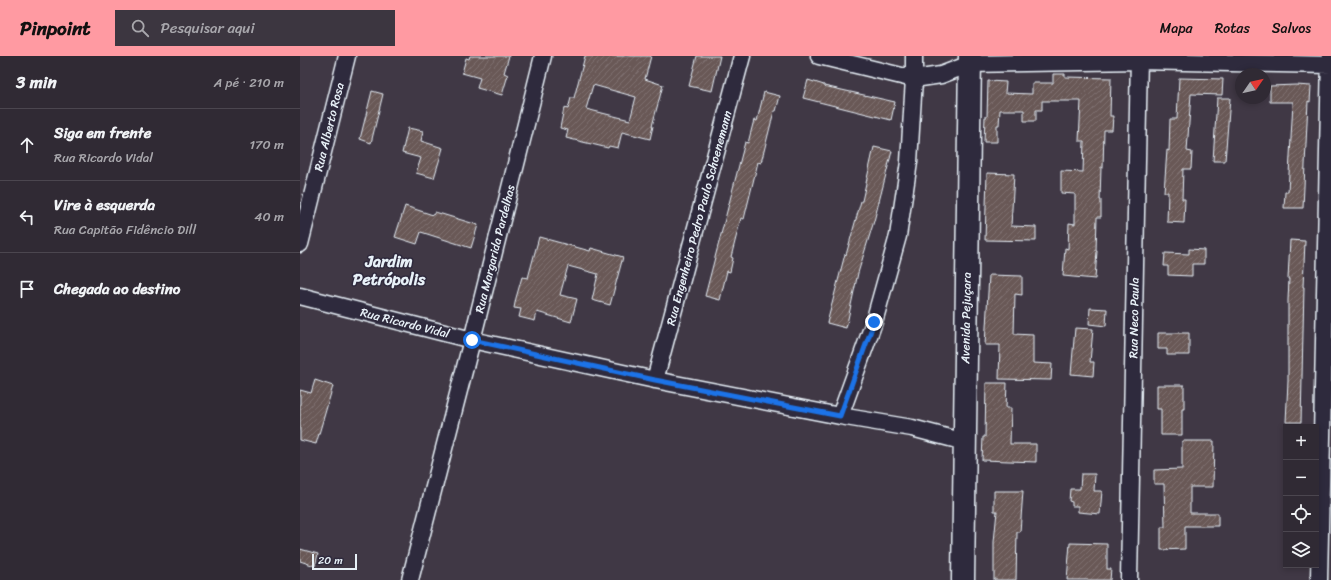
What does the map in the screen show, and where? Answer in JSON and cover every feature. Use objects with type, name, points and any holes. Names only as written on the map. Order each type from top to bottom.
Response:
[{"type":"street","name":"Rua Alberto Rosa","points":[[300,244],[346,56]]},
{"type":"street","name":"Rua Margarida Pardelhas","points":[[410,580],[543,56]]},
{"type":"street","name":"Rua Engenheiro Pedro Paulo Schoenemann","points":[[655,380],[742,56]]},
{"type":"street","points":[[820,56],[914,79],[941,75],[970,60],[1139,59],[1330,62],[1327,406],[1319,580]]},
{"type":"street","points":[[840,416],[874,322],[898,236],[909,162],[914,56]]},
{"type":"street","name":"Rua Neco Paula","points":[[1129,580],[1139,59]]},
{"type":"street","name":"Avenida Pejuçara","points":[[963,580],[970,60]]},
{"type":"street","name":"Rua Ricardo Vidal","points":[[300,296],[472,340],[655,380],[840,416],[912,428],[965,442]]},
{"type":"building","points":[[470,56],[509,56],[504,73],[508,75],[502,95],[477,88],[480,78],[462,73],[466,58],[469,59]]},
{"type":"building","points":[[585,56],[651,56],[645,79],[663,85],[650,139],[622,132],[618,148],[609,146],[608,148],[566,138],[568,130],[560,128],[564,108],[568,109],[571,98],[574,98]],"holes":[[[593,85],[636,97],[630,120],[586,109]]]},
{"type":"building","points":[[697,56],[720,56],[712,91],[689,86]]},
{"type":"building","points":[[1053,74],[1065,74],[1065,77],[1111,78],[1110,116],[1113,116],[1112,130],[1104,130],[1103,168],[1101,167],[1101,217],[1097,217],[1095,279],[1063,276],[1065,248],[1068,249],[1069,223],[1075,224],[1075,194],[1061,193],[1061,171],[1083,172],[1084,141],[1079,141],[1081,101],[1042,101],[1042,110],[1036,110],[1036,121],[1024,121],[1024,110],[1000,110],[999,125],[997,125],[997,142],[984,142],[985,117],[987,117],[988,81],[1006,82],[1005,93],[1032,94],[1032,83],[1053,83]]},
{"type":"building","points":[[1179,78],[1223,79],[1222,95],[1191,94],[1187,151],[1192,152],[1191,169],[1183,169],[1182,199],[1185,199],[1184,223],[1167,222],[1168,192],[1164,192],[1167,150],[1169,151],[1170,119],[1177,119]]},
{"type":"building","points":[[808,80],[824,86],[895,102],[891,120],[803,98]]},
{"type":"building","points":[[1271,86],[1311,86],[1310,102],[1308,101],[1303,208],[1284,208],[1285,192],[1288,192],[1293,102],[1271,102]]},
{"type":"building","points":[[372,91],[383,94],[371,143],[360,139]]},
{"type":"building","points":[[764,92],[780,96],[776,111],[774,111],[761,163],[758,162],[744,219],[741,218],[731,257],[733,258],[730,272],[727,271],[720,300],[705,296],[745,142],[748,143],[754,120],[757,121]]},
{"type":"building","points":[[1217,98],[1230,98],[1225,161],[1213,161]]},
{"type":"building","points":[[408,128],[423,131],[421,141],[443,148],[434,178],[416,173],[421,158],[402,153]]},
{"type":"building","points":[[874,147],[892,151],[874,221],[858,273],[846,328],[827,323],[845,254],[846,255],[862,201]]},
{"type":"building","points":[[987,173],[1014,174],[1011,226],[1036,227],[1036,241],[985,240]]},
{"type":"building","points":[[405,206],[433,215],[435,212],[478,225],[471,248],[421,232],[417,244],[395,237]]},
{"type":"building","points":[[539,237],[590,251],[591,248],[623,257],[610,305],[592,300],[598,274],[568,266],[560,295],[577,299],[571,322],[537,312],[535,321],[519,317],[521,309],[514,308],[516,298],[522,277],[528,278]]},
{"type":"building","points":[[1290,240],[1305,241],[1301,422],[1286,422]]},
{"type":"building","points":[[1189,249],[1204,250],[1204,264],[1192,264],[1192,276],[1168,275],[1168,266],[1164,266],[1165,253],[1189,254]]},
{"type":"building","points":[[989,275],[1022,276],[1022,295],[1015,294],[1014,334],[1033,335],[1033,363],[1052,364],[1051,380],[999,379],[1000,345],[985,345]]},
{"type":"building","points":[[1090,308],[1107,309],[1106,326],[1089,324]]},
{"type":"building","points":[[1075,328],[1093,329],[1090,362],[1094,362],[1093,376],[1071,374]]},
{"type":"building","points":[[1158,333],[1189,333],[1189,355],[1167,355],[1167,349],[1158,349]]},
{"type":"building","points":[[315,380],[333,386],[316,444],[300,440],[300,390],[311,393]]},
{"type":"building","points":[[986,383],[1007,383],[1006,408],[1011,408],[1010,444],[1036,444],[1036,462],[982,460],[983,437],[985,437]]},
{"type":"building","points":[[1157,385],[1184,385],[1182,435],[1161,435],[1161,409],[1157,409]]},
{"type":"building","points":[[1182,441],[1214,441],[1213,487],[1190,487],[1190,513],[1218,513],[1218,526],[1185,526],[1185,549],[1161,550],[1161,527],[1165,527],[1164,484],[1154,484],[1154,470],[1182,469]]},
{"type":"building","points":[[1081,474],[1095,474],[1094,491],[1102,491],[1100,514],[1078,512],[1078,506],[1072,506],[1072,502],[1069,501],[1070,489],[1080,489]]},
{"type":"building","points":[[994,491],[1023,491],[1020,532],[1017,532],[1016,580],[994,580],[994,542],[997,511],[994,511]]},
{"type":"building","points":[[1070,543],[1107,544],[1107,569],[1111,569],[1110,580],[1067,580]]},
{"type":"building","points":[[300,549],[318,554],[315,566],[300,561]]},
{"type":"district","name":"Jardim Petrópolis","points":[[389,270]]},
{"type":"route","points":[[472,340],[655,380],[840,416],[874,322]]}]
